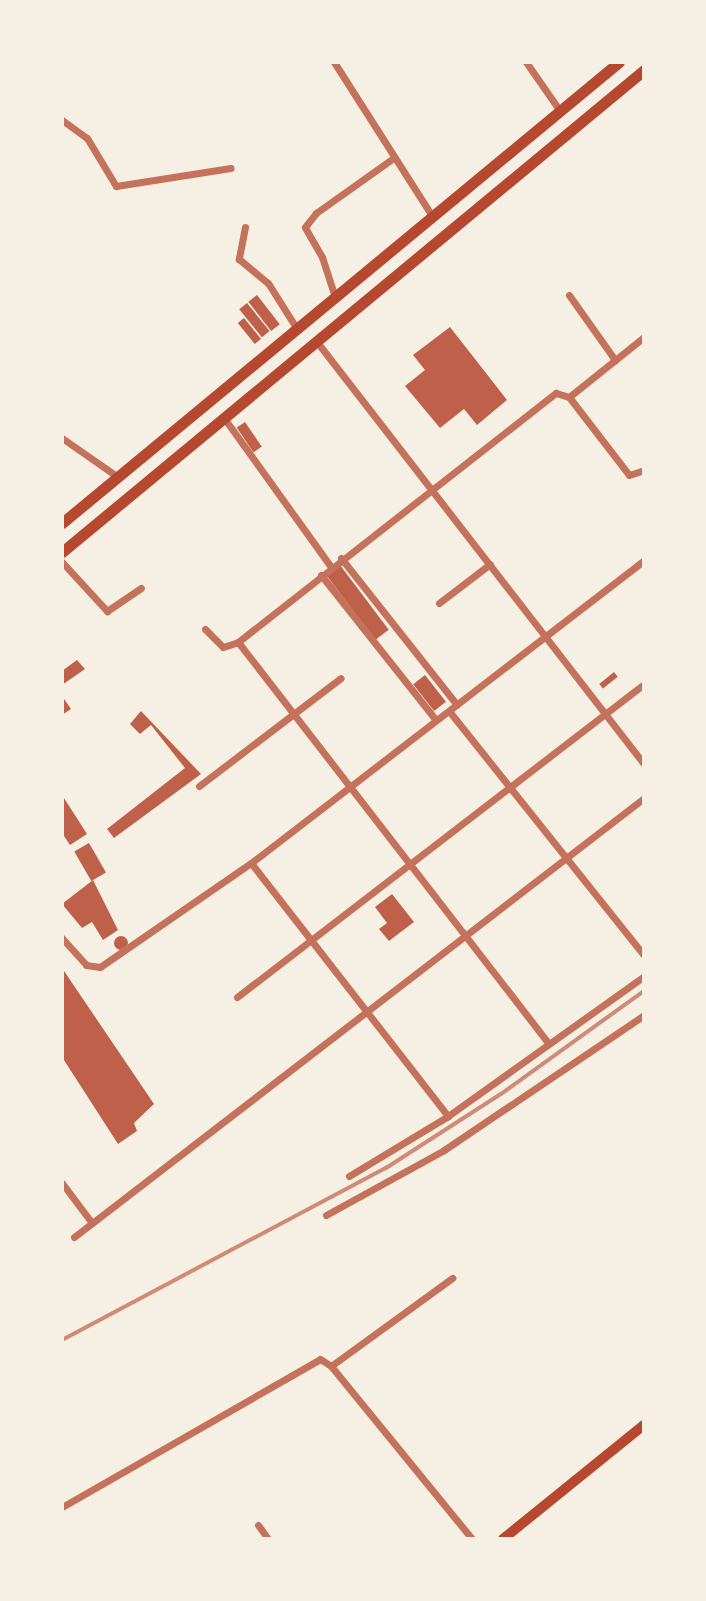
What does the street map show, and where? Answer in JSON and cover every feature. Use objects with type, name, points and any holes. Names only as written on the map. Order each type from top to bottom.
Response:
[{"type":"main road","points":[[62,523],[619,62]]},
{"type":"main road","points":[[62,552],[644,70]]},
{"type":"main road","points":[[503,1539],[644,1425]]},
{"type":"street","points":[[334,62],[392,159],[432,216]]},
{"type":"street","points":[[526,62],[560,111]]},
{"type":"street","points":[[62,120],[87,138],[116,186],[231,168]]},
{"type":"street","points":[[335,297],[322,257],[305,227],[316,213],[392,159]]},
{"type":"street","points":[[245,227],[239,259],[268,283],[297,329]]},
{"type":"street","points":[[569,295],[615,360]]},
{"type":"street","points":[[569,397],[644,337]]},
{"type":"street","points":[[317,342],[644,764]]},
{"type":"street","points":[[205,629],[223,647],[238,642],[341,558],[433,491],[553,395],[561,392],[569,397],[626,473],[635,476],[644,470]]},
{"type":"street","points":[[224,418],[331,567]]},
{"type":"street","points":[[62,438],[118,477]]},
{"type":"street","points":[[341,558],[457,705]]},
{"type":"street","points":[[62,938],[86,965],[100,967],[251,863],[644,560]]},
{"type":"street","points":[[62,562],[107,611],[141,588]]},
{"type":"street","points":[[439,603],[490,564]]},
{"type":"street","points":[[321,575],[436,720]]},
{"type":"street","points":[[238,642],[549,1044]]},
{"type":"street","points":[[199,786],[341,678]]},
{"type":"street","points":[[237,997],[311,941],[407,861],[644,684]]},
{"type":"street","points":[[449,711],[505,786],[644,955]]},
{"type":"street","points":[[74,1237],[368,1015],[644,798]]},
{"type":"street","points":[[251,863],[448,1116]]},
{"type":"street","points":[[349,1176],[448,1116],[644,976]]},
{"type":"street","points":[[326,1215],[444,1150],[644,1015]]},
{"type":"street","points":[[62,1183],[92,1223]]},
{"type":"street","points":[[331,1366],[452,1278]]},
{"type":"street","points":[[62,1507],[314,1361],[331,1366],[472,1539]]},
{"type":"street","points":[[258,1525],[268,1539]]},
{"type":"building","points":[[257,295],[280,324],[271,331],[248,302]]},
{"type":"building","points":[[247,303],[270,331],[262,337],[239,309]]},
{"type":"building","points":[[244,318],[261,339],[255,344],[238,323]]},
{"type":"building","points":[[450,327],[507,400],[477,425],[464,409],[440,428],[405,386],[425,370],[413,355]]},
{"type":"building","points":[[245,422],[262,447],[253,452],[237,428]]},
{"type":"building","points":[[340,565],[389,630],[375,640],[326,575]]},
{"type":"building","points":[[77,660],[85,669],[62,685],[62,671]]},
{"type":"building","points":[[614,672],[618,677],[603,689],[599,684]]},
{"type":"building","points":[[425,675],[446,702],[434,711],[413,684]]},
{"type":"building","points":[[62,696],[71,709],[62,715]]},
{"type":"building","points":[[141,711],[201,774],[114,838],[107,829],[185,768],[151,725],[140,734],[130,724]]},
{"type":"building","points":[[62,795],[87,834],[70,845],[62,833]]},
{"type":"building","points":[[89,843],[106,872],[91,881],[74,852]]},
{"type":"building","points":[[93,880],[118,930],[103,940],[92,922],[82,928],[62,904]]},
{"type":"building","points":[[392,894],[414,922],[389,941],[379,929],[387,923],[375,907]]},
{"type":"building","points":[[121,936],[128,943],[121,950],[114,943]]},
{"type":"building","points":[[62,968],[154,1104],[134,1123],[137,1131],[118,1144],[62,1057]]},
{"type":"railway","points":[[62,1340],[386,1168],[501,1094],[644,991]]}]
